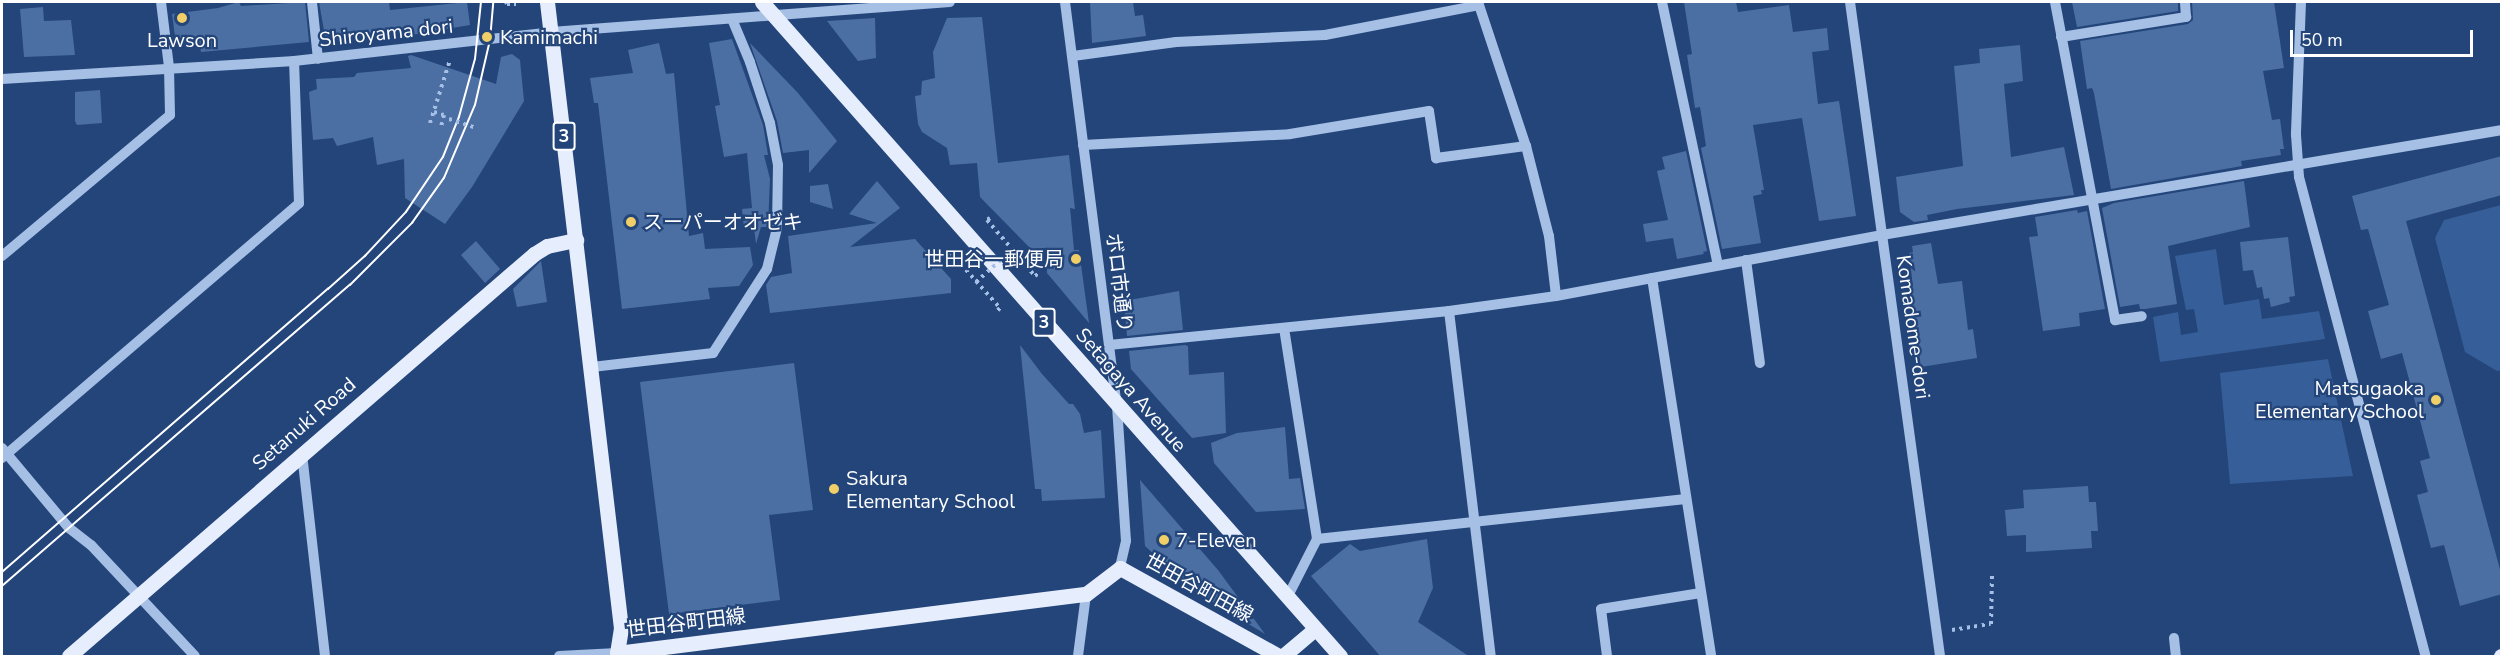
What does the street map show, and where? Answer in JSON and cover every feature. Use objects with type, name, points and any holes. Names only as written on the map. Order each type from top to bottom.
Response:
[{"type":"main road","name":"3","points":[[547,2],[551,33]]},
{"type":"main road","name":"3","points":[[762,2],[774,15]]},
{"type":"main road","name":"Setagaya Avenue","points":[[774,15],[1340,657]]},
{"type":"main road","name":"世田谷町田線","points":[[551,33],[621,627],[617,655],[1086,594],[1120,568],[1279,657]]},
{"type":"main road","name":"Setanuki Road","points":[[69,657],[534,254],[547,246],[576,240]]},
{"type":"main road","points":[[1283,657],[1315,629]]},
{"type":"street","points":[[2,256],[170,115],[169,67],[161,2]]},
{"type":"street","points":[[312,2],[318,59]]},
{"type":"street","name":"Shiroyama dori","points":[[2,79],[294,61],[551,33],[950,2]]},
{"type":"street","name":"ボロ市通り","points":[[1065,2],[1118,406],[1126,541],[1120,568]]},
{"type":"street","points":[[1662,2],[1718,265]]},
{"type":"street","name":"Komadome-dori","points":[[1850,2],[1940,657]]},
{"type":"street","points":[[2055,2],[2115,320],[2142,316]]},
{"type":"street","points":[[2061,37],[2186,17],[2185,2]]},
{"type":"street","points":[[2301,2],[2298,165],[2426,657]]},
{"type":"street","points":[[1073,56],[1176,42],[1325,36],[1479,3],[1526,146],[1549,236],[1556,296]]},
{"type":"street","points":[[591,367],[713,353],[767,270],[777,228],[778,165],[766,113],[732,19]]},
{"type":"street","points":[[195,657],[91,545],[69,528],[3,453],[299,204],[294,61]]},
{"type":"street","points":[[1083,145],[1290,134],[1429,111],[1436,158],[1526,146]]},
{"type":"street","points":[[1109,345],[1449,311],[1556,296],[1882,234],[2502,130]]},
{"type":"street","points":[[1746,260],[1760,363]]},
{"type":"street","points":[[1652,278],[1711,657]]},
{"type":"street","points":[[1449,311],[1491,657]]},
{"type":"street","points":[[1284,328],[1317,539],[1287,598]]},
{"type":"street","points":[[302,454],[325,657]]},
{"type":"street","points":[[1317,539],[1476,524],[1686,499]]},
{"type":"street","points":[[1607,657],[1602,609],[1701,593]]},
{"type":"street","points":[[1078,657],[1086,594]]},
{"type":"street","points":[[2174,638],[2176,657]]},
{"type":"street","points":[[560,657],[617,655]]},
{"type":"path","points":[[506,2],[516,4]]},
{"type":"path","points":[[430,123],[455,43]]},
{"type":"path","points":[[434,111],[444,115],[441,127]]},
{"type":"path","points":[[449,119],[474,127]]},
{"type":"path","points":[[990,218],[987,220],[1035,276],[1039,273]]},
{"type":"path","points":[[976,282],[1013,249]]},
{"type":"path","points":[[948,256],[951,253],[1000,308],[996,312]]},
{"type":"path","points":[[1937,632],[1991,624],[1992,575]]},
{"type":"shaded area","points":[[2501,205],[2502,370],[2497,371],[2465,352],[2435,238],[2444,220]]},
{"type":"shaded area","points":[[2216,249],[2224,305],[2259,299],[2262,319],[2319,311],[2325,339],[2160,362],[2153,317],[2178,312],[2181,335],[2198,332],[2194,309],[2186,310],[2175,256]]},
{"type":"shaded area","points":[[2328,359],[2353,476],[2230,484],[2220,373]]},
{"type":"building","points":[[239,2],[241,6],[305,2],[309,42],[201,52],[199,40],[176,44],[172,14],[218,8]]},
{"type":"building","points":[[319,2],[389,2],[390,10],[467,2],[470,25],[405,36],[403,29],[326,42]]},
{"type":"building","points":[[1090,2],[1133,2],[1135,16],[1143,15],[1146,36],[1092,43]]},
{"type":"building","points":[[1684,2],[1736,2],[1738,12],[1789,5],[1793,32],[1827,28],[1829,50],[1812,52],[1818,104],[1839,101],[1856,216],[1819,221],[1802,118],[1753,125],[1764,190],[1761,190],[1762,194],[1753,196],[1761,243],[1722,249],[1701,148],[1706,146],[1700,107],[1695,108],[1687,55],[1692,54]]},
{"type":"building","points":[[2072,2],[2178,2],[2178,11],[2077,27]]},
{"type":"building","points":[[2192,2],[2274,2],[2284,68],[2263,71],[2272,120],[2280,119],[2284,149],[2280,149],[2281,155],[2241,161],[2242,166],[2111,189],[2094,93],[2092,88],[2087,89],[2080,41],[2188,24],[2193,20]]},
{"type":"building","points":[[43,7],[44,21],[71,20],[75,55],[24,57],[20,9]]},
{"type":"building","points":[[982,17],[998,163],[1069,155],[1075,209],[1070,208],[1074,250],[1079,250],[1089,323],[1047,273],[1045,248],[1031,249],[980,197],[977,163],[950,165],[947,148],[922,132],[918,124],[915,96],[921,95],[922,81],[935,78],[933,52],[947,18]]},
{"type":"building","points":[[875,18],[876,58],[858,61],[827,21]]},
{"type":"building","points":[[732,39],[763,125],[768,155],[764,155],[770,179],[768,227],[761,227],[756,244],[754,228],[744,228],[742,209],[752,208],[747,153],[724,157],[715,106],[720,105],[709,43]]},
{"type":"building","points":[[659,43],[666,74],[674,73],[689,236],[703,233],[705,249],[750,247],[753,265],[739,286],[708,288],[710,299],[622,309],[598,103],[594,103],[590,78],[633,73],[628,50]]},
{"type":"building","points":[[750,43],[798,93],[837,141],[809,173],[809,150],[783,153],[777,121]]},
{"type":"building","points":[[2020,45],[2023,81],[2004,84],[2011,157],[2064,147],[2074,195],[1957,209],[1927,215],[1928,220],[1914,222],[1900,212],[1896,177],[1963,166],[1954,66],[1980,63],[1979,49]]},
{"type":"building","points":[[512,54],[520,60],[524,101],[472,187],[445,224],[405,198],[404,159],[377,165],[373,137],[337,146],[333,138],[313,140],[309,92],[317,89],[316,79],[354,77],[357,73],[411,68],[408,56],[411,55],[496,84],[501,57]]},
{"type":"building","points":[[100,90],[102,123],[77,125],[75,92]]},
{"type":"building","points":[[1686,151],[1707,251],[1703,252],[1704,254],[1677,259],[1673,238],[1646,242],[1643,224],[1668,220],[1657,171],[1665,169],[1662,157]]},
{"type":"building","points":[[2502,156],[2502,195],[2406,221],[2502,577],[2502,594],[2460,606],[2444,545],[2431,548],[2417,495],[2428,492],[2420,461],[2430,458],[2402,353],[2381,359],[2368,311],[2389,305],[2368,229],[2361,230],[2352,196]]},
{"type":"building","points":[[877,181],[900,208],[850,247],[915,239],[951,279],[951,293],[770,313],[766,285],[771,277],[792,273],[788,236],[877,223],[849,214]]},
{"type":"building","points":[[2244,181],[2250,227],[2168,246],[2177,304],[2145,309],[2140,309],[2139,304],[2120,307],[2102,208],[2114,203]]},
{"type":"building","points":[[828,184],[833,209],[810,202],[810,186]]},
{"type":"building","points":[[2077,210],[2078,213],[2087,211],[2105,309],[2079,313],[2080,326],[2043,331],[2029,237],[2038,236],[2035,217]]},
{"type":"building","points":[[2288,237],[2295,296],[2289,297],[2290,302],[2271,307],[2269,298],[2264,299],[2262,287],[2257,288],[2253,270],[2243,271],[2240,242]]},
{"type":"building","points":[[476,241],[500,269],[485,283],[461,255]]},
{"type":"building","points":[[1931,243],[1938,284],[1962,281],[1968,330],[1973,329],[1977,358],[1921,367],[1910,287],[1913,287],[1909,253],[1913,252],[1912,246]]},
{"type":"building","points":[[541,261],[547,302],[517,307],[513,289]]},
{"type":"building","points":[[1179,291],[1183,330],[1127,336],[1124,301]]},
{"type":"building","points":[[1020,345],[1042,374],[1069,404],[1073,404],[1080,414],[1084,433],[1101,430],[1105,498],[1042,501],[1041,489],[1035,489]]},
{"type":"building","points":[[1188,346],[1189,375],[1224,372],[1226,433],[1192,438],[1131,369],[1129,351]]},
{"type":"building","points":[[794,363],[813,510],[769,515],[780,600],[669,614],[640,382]]},
{"type":"building","points":[[1285,427],[1289,479],[1300,478],[1305,509],[1256,512],[1214,463],[1211,443],[1237,433]]},
{"type":"building","points":[[1140,480],[1218,570],[1265,634],[1196,592],[1145,546]]},
{"type":"building","points":[[2088,486],[2089,502],[2096,502],[2098,531],[2091,531],[2092,548],[2026,552],[2026,535],[2007,536],[2005,510],[2024,508],[2023,490]]},
{"type":"building","points":[[1427,539],[1433,588],[1418,622],[1470,657],[1381,657],[1311,576],[1350,544],[1360,551]]},
{"type":"tram line","points":[[2,572],[328,289],[365,256],[406,212],[443,157],[459,117],[475,59],[481,2]]},
{"type":"tram line","points":[[2,586],[350,285],[412,223],[444,178],[475,105],[490,40],[493,2]]},
{"type":"place","name":"Lawson","points":[[182,18]]},
{"type":"place","name":"Kamimachi","points":[[487,37]]},
{"type":"place","name":"スーパーオオゼキ","points":[[631,222]]},
{"type":"place","name":"世田谷一郵便局","points":[[1076,259]]},
{"type":"place","name":"Matsugaoka Elementary School","points":[[2436,400]]},
{"type":"place","name":"Sakura Elementary School","points":[[834,489]]},
{"type":"place","name":"7-Eleven","points":[[1164,540]]}]
